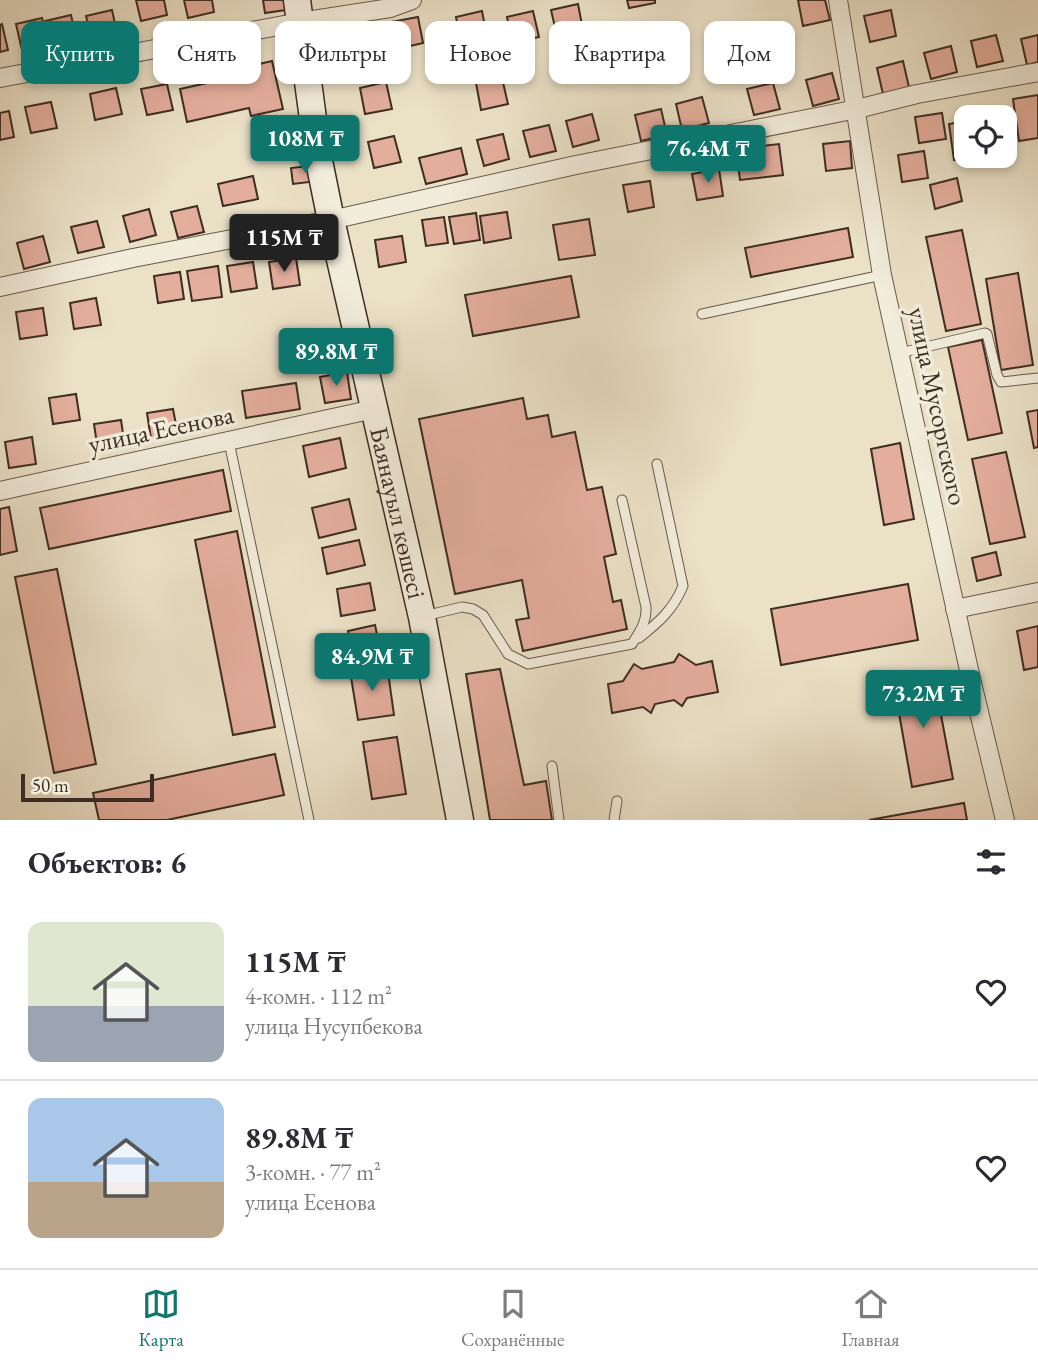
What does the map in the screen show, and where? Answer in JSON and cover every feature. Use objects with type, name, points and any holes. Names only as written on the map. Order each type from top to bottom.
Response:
[{"type":"main road","name":"Баянауыл көшесі","points":[[298,11],[318,156],[422,617],[460,820]]},
{"type":"street","points":[[0,78],[298,11],[390,8],[411,0]]},
{"type":"street","name":"улица Мусоргского","points":[[838,0],[883,275],[955,609],[1005,820]]},
{"type":"street","points":[[0,287],[331,220],[576,165],[857,109],[917,94],[1038,72]]},
{"type":"street","name":"улица Есенова","points":[[0,491],[374,409]]},
{"type":"street","points":[[955,609],[1038,592]]},
{"type":"lane","points":[[702,314],[883,275]]},
{"type":"lane","points":[[900,353],[985,333],[1001,382],[1038,378]]},
{"type":"lane","points":[[229,442],[309,820]]},
{"type":"lane","points":[[422,617],[462,607],[473,609],[483,615],[508,654],[528,664],[632,643],[665,617],[676,604],[683,586],[657,464]]},
{"type":"lane","points":[[622,500],[647,617],[632,643]]},
{"type":"lane","points":[[551,766],[559,820]]},
{"type":"lane","points":[[614,820],[617,801]]},
{"type":"building","points":[[136,0],[164,0],[167,15],[141,21]]},
{"type":"building","points":[[184,0],[212,0],[214,12],[188,18]]},
{"type":"building","points":[[263,0],[291,0],[293,9],[265,13]]},
{"type":"building","points":[[627,0],[655,0],[655,3],[629,8]]},
{"type":"building","points":[[798,0],[825,0],[830,20],[803,26]]},
{"type":"building","points":[[578,4],[581,21],[554,21],[551,10]]},
{"type":"building","points":[[112,10],[114,21],[87,21],[86,16]]},
{"type":"building","points":[[891,10],[896,36],[870,42],[864,16]]},
{"type":"building","points":[[482,11],[484,21],[457,21],[456,17]]},
{"type":"building","points":[[533,11],[539,37],[535,38],[535,21],[508,21],[507,17]]},
{"type":"building","points":[[71,15],[72,21],[45,21]]},
{"type":"building","points":[[418,17],[423,43],[411,46],[411,21],[396,21]]},
{"type":"building","points":[[21,23],[21,46],[16,24]]},
{"type":"building","points":[[2,24],[8,50],[0,52],[0,25]]},
{"type":"building","points":[[996,35],[1003,61],[977,67],[971,41]]},
{"type":"building","points":[[1038,35],[1038,62],[1027,65],[1021,39]]},
{"type":"building","points":[[951,46],[957,72],[931,79],[924,53]]},
{"type":"building","points":[[272,61],[275,84],[277,84],[283,109],[251,116],[249,108],[187,122],[180,89],[203,84],[261,84],[261,64]]},
{"type":"building","points":[[903,61],[909,87],[883,94],[877,68]]},
{"type":"building","points":[[832,73],[839,99],[813,106],[806,80]]},
{"type":"building","points":[[167,84],[173,110],[147,115],[141,89]]},
{"type":"building","points":[[386,84],[392,109],[365,114],[360,88]]},
{"type":"building","points":[[476,84],[503,84],[508,104],[481,110]]},
{"type":"building","points":[[773,84],[780,109],[754,115],[747,89]]},
{"type":"building","points":[[116,88],[122,114],[95,120],[90,94]]},
{"type":"building","points":[[1038,95],[1038,138],[1019,141],[1017,105],[1014,105],[1013,99]]},
{"type":"building","points":[[702,97],[709,123],[682,130],[676,104]]},
{"type":"building","points":[[51,102],[57,128],[31,133],[25,107]]},
{"type":"building","points":[[661,109],[667,135],[641,141],[635,115]]},
{"type":"building","points":[[9,111],[14,137],[0,140],[0,113]]},
{"type":"building","points":[[942,113],[946,139],[919,143],[915,117]]},
{"type":"building","points":[[592,114],[599,140],[573,147],[566,121]]},
{"type":"building","points":[[954,123],[954,160],[949,124]]},
{"type":"building","points":[[549,125],[556,151],[530,157],[523,131]]},
{"type":"building","points":[[503,134],[509,159],[484,166],[477,140]]},
{"type":"building","points":[[394,136],[401,162],[374,168],[368,142]]},
{"type":"building","points":[[850,141],[852,168],[826,171],[823,144]]},
{"type":"building","points":[[779,144],[783,175],[740,180],[736,149]]},
{"type":"building","points":[[461,148],[467,174],[426,184],[419,158]]},
{"type":"building","points":[[924,151],[928,178],[902,182],[898,155]]},
{"type":"building","points":[[316,165],[318,181],[293,184],[291,168]]},
{"type":"building","points":[[719,169],[723,196],[697,200],[692,174]]},
{"type":"building","points":[[253,176],[258,199],[223,206],[218,184]]},
{"type":"building","points":[[957,178],[962,201],[935,209],[930,185]]},
{"type":"building","points":[[650,181],[654,207],[628,212],[623,185]]},
{"type":"building","points":[[197,206],[204,232],[178,238],[171,212]]},
{"type":"building","points":[[149,209],[156,235],[130,242],[123,216]]},
{"type":"building","points":[[507,212],[511,238],[484,243],[480,216]]},
{"type":"building","points":[[476,213],[480,240],[454,244],[449,217]]},
{"type":"building","points":[[444,217],[448,243],[426,246],[422,220]]},
{"type":"building","points":[[589,219],[595,255],[559,260],[553,225]]},
{"type":"building","points":[[97,221],[104,247],[78,253],[71,227]]},
{"type":"building","points":[[848,228],[853,257],[751,277],[745,248]]},
{"type":"building","points":[[962,230],[981,324],[946,331],[926,237]]},
{"type":"building","points":[[43,236],[50,262],[24,269],[17,243]]},
{"type":"building","points":[[402,236],[406,262],[379,267],[375,240]]},
{"type":"building","points":[[296,258],[300,285],[273,289],[269,262]]},
{"type":"building","points":[[253,262],[257,288],[231,292],[227,266]]},
{"type":"building","points":[[218,266],[222,297],[192,301],[187,271]]},
{"type":"building","points":[[180,272],[184,299],[158,303],[154,276]]},
{"type":"building","points":[[1018,273],[1033,365],[1001,370],[986,279]]},
{"type":"building","points":[[571,276],[579,317],[473,336],[465,295]]},
{"type":"building","points":[[96,298],[101,325],[74,329],[70,303]]},
{"type":"building","points":[[43,308],[47,335],[20,339],[16,312]]},
{"type":"building","points":[[982,340],[1002,433],[968,440],[948,347]]},
{"type":"building","points":[[347,372],[351,399],[325,403],[320,377]]},
{"type":"building","points":[[296,383],[300,409],[246,418],[242,391]]},
{"type":"building","points":[[76,394],[80,420],[53,424],[49,398]]},
{"type":"building","points":[[523,398],[527,419],[548,415],[552,437],[575,432],[587,490],[602,487],[616,554],[604,557],[613,602],[621,600],[627,629],[523,651],[516,620],[529,618],[522,580],[455,594],[419,419]]},
{"type":"building","points":[[173,409],[178,435],[151,439],[147,413]]},
{"type":"building","points":[[1038,410],[1038,447],[1034,448],[1027,412]]},
{"type":"building","points":[[121,420],[125,447],[98,451],[94,424]]},
{"type":"building","points":[[32,437],[36,464],[9,468],[5,442]]},
{"type":"building","points":[[340,438],[346,468],[309,477],[303,446]]},
{"type":"building","points":[[900,443],[914,519],[884,525],[871,449]]},
{"type":"building","points":[[1006,452],[1025,537],[990,544],[972,459]]},
{"type":"building","points":[[223,470],[231,511],[49,549],[40,508]]},
{"type":"building","points":[[349,499],[356,529],[319,538],[312,508]]},
{"type":"building","points":[[9,507],[17,551],[0,555],[0,509]]},
{"type":"building","points":[[237,531],[275,727],[233,735],[195,540]]},
{"type":"building","points":[[359,540],[365,565],[327,574],[322,548]]},
{"type":"building","points":[[996,552],[1001,575],[977,581],[972,558]]},
{"type":"building","points":[[57,569],[96,764],[54,773],[15,577]]},
{"type":"building","points":[[370,583],[375,610],[341,616],[337,589]]},
{"type":"building","points":[[908,584],[918,640],[781,665],[771,609]]},
{"type":"building","points":[[375,625],[381,653],[355,659],[348,631]]},
{"type":"building","points":[[1038,626],[1038,667],[1024,670],[1017,631]]},
{"type":"building","points":[[679,654],[696,665],[712,661],[718,692],[687,698],[682,706],[674,700],[655,704],[651,713],[643,707],[612,713],[608,684],[623,681],[634,664],[642,669],[674,662]]},
{"type":"building","points":[[387,665],[394,715],[358,720],[350,671]]},
{"type":"building","points":[[500,669],[524,785],[546,781],[552,820],[490,820],[466,674]]},
{"type":"building","points":[[933,672],[953,779],[912,787],[893,679]]},
{"type":"building","points":[[397,737],[406,794],[372,799],[363,742]]},
{"type":"building","points":[[275,754],[284,795],[167,820],[99,820],[93,793]]},
{"type":"building","points":[[964,803],[967,820],[869,820]]}]
